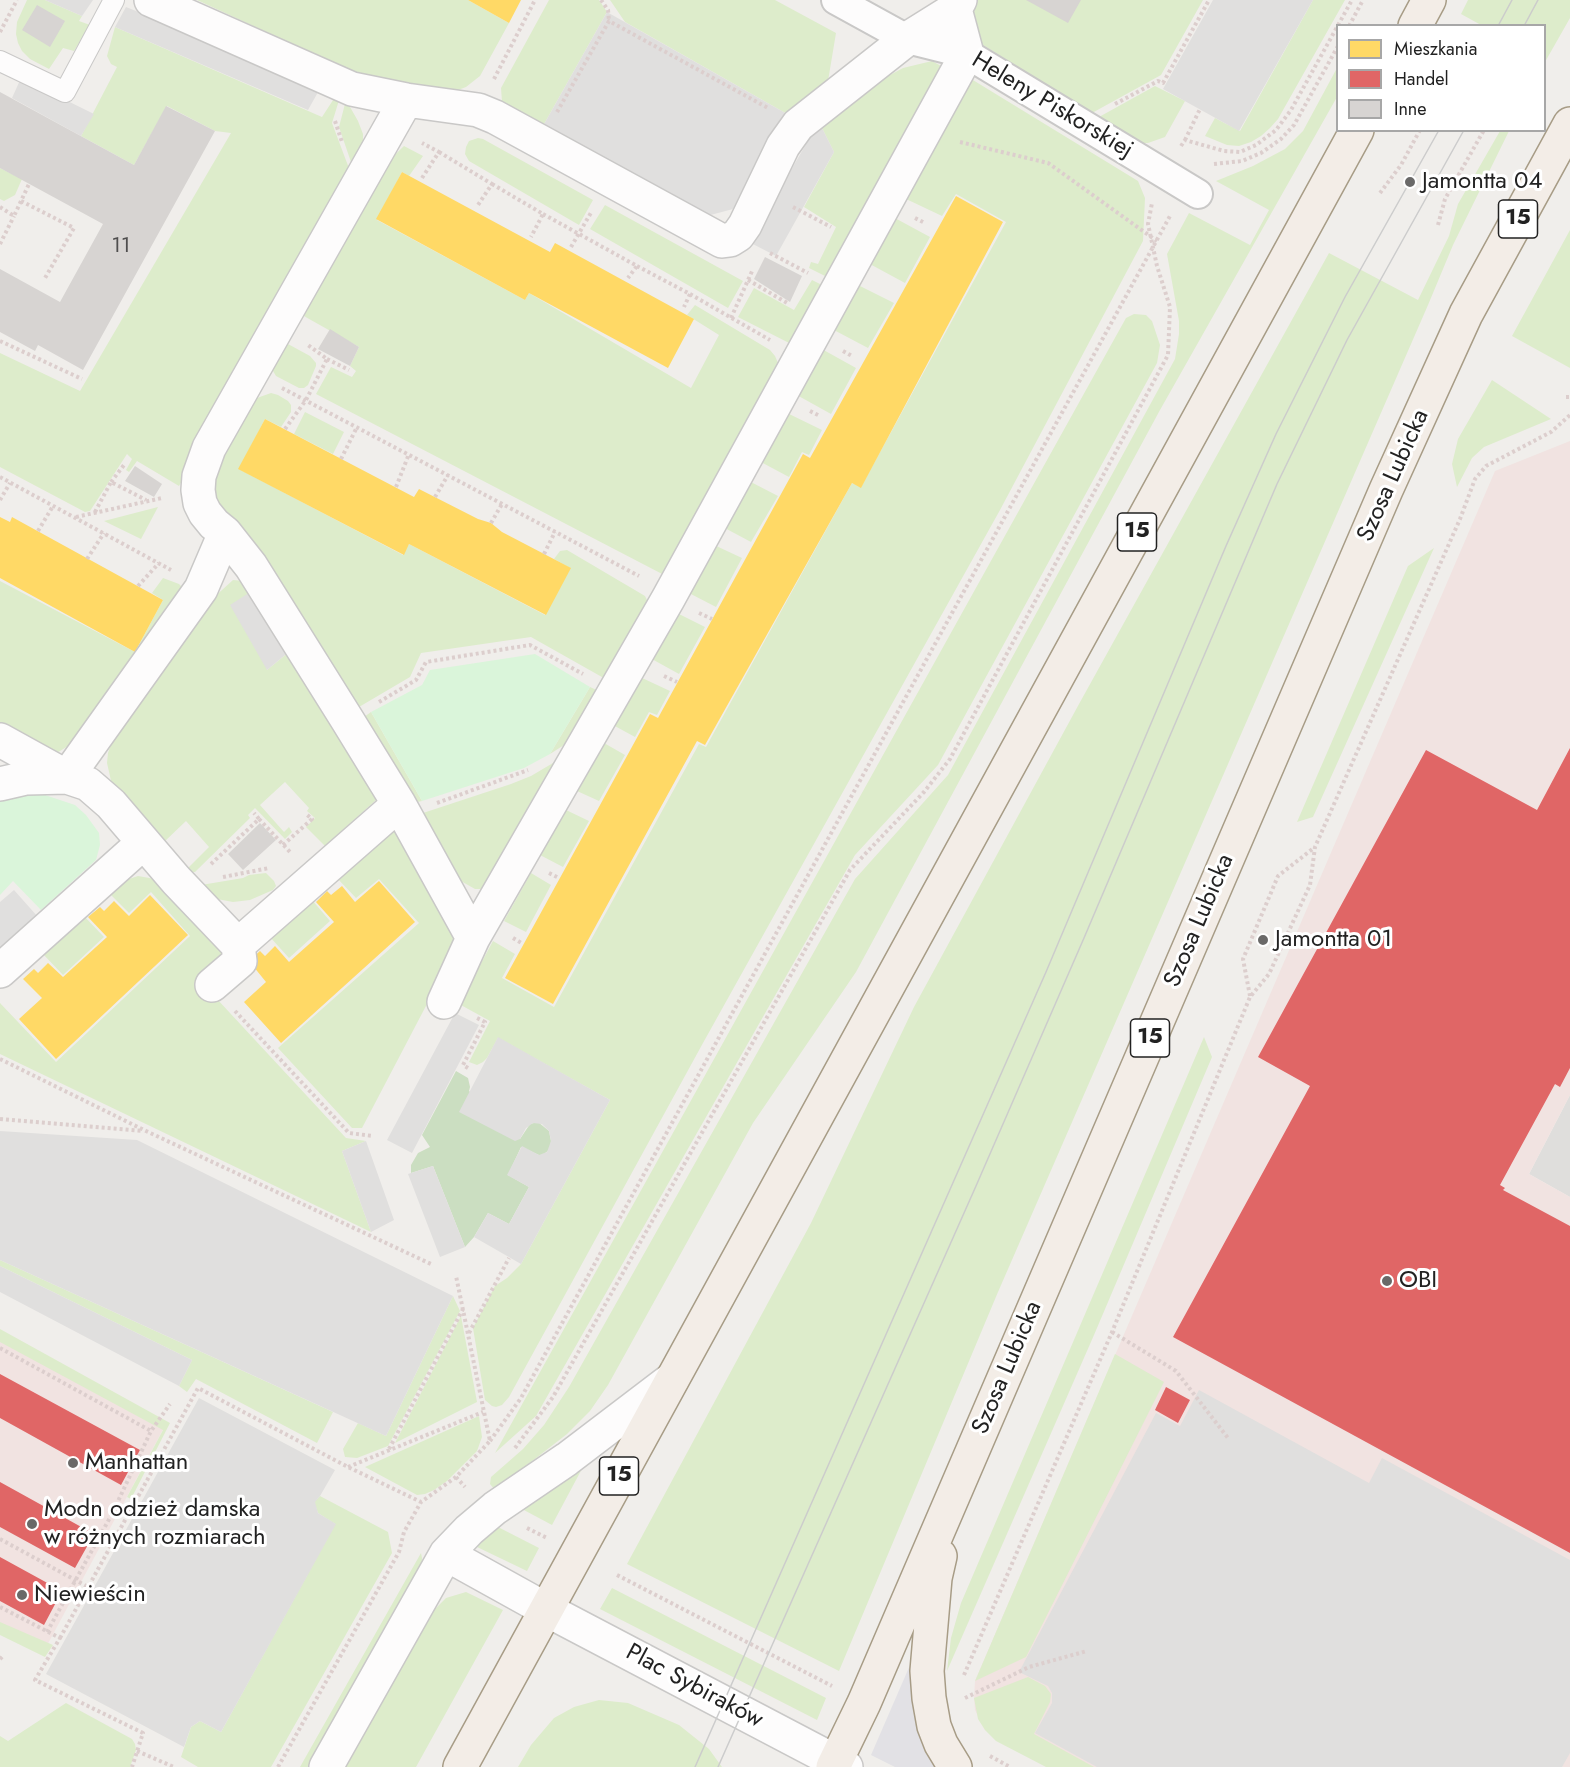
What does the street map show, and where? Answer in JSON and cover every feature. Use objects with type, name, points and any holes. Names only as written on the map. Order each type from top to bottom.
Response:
[{"type":"main road","points":[[1416,24],[1429,0]]},
{"type":"main road","name":"Szosa Lubicka","points":[[838,1765],[1391,480],[1466,314],[1570,124]]},
{"type":"main road","name":"15","points":[[460,1767],[1357,132]]},
{"type":"main road","points":[[950,1503],[935,1578],[927,1671],[928,1698],[934,1726],[955,1767]]},
{"type":"street","points":[[151,0],[352,89],[406,100],[478,110],[541,141],[713,237],[722,241],[750,242],[745,225],[783,146],[798,125],[907,39],[957,4],[967,54],[672,593],[473,938],[444,1002]]},
{"type":"street","name":"Heleny Piskorskiej","points":[[836,0],[907,39],[967,54],[1183,185]]},
{"type":"street","points":[[406,100],[209,448],[201,469],[198,490],[205,513],[225,533],[251,566],[348,721],[402,809],[473,938]]},
{"type":"street","points":[[67,777],[201,589],[225,533]]},
{"type":"street","points":[[0,740],[67,777],[88,784],[111,804],[143,843],[183,882],[238,945],[240,961],[212,986]]},
{"type":"street","points":[[0,784],[26,778],[67,777]]},
{"type":"street","points":[[238,945],[402,809]]},
{"type":"street","points":[[0,971],[143,843]]},
{"type":"street","points":[[326,1767],[446,1554],[495,1508],[567,1459],[672,1379]]},
{"type":"street","name":"Plac Sybiraków","points":[[446,1554],[838,1765]]},
{"type":"lane","points":[[0,61],[65,92],[114,0]]},
{"type":"path","points":[[0,32],[17,0]]},
{"type":"path","points":[[478,110],[535,0]]},
{"type":"path","points":[[541,141],[609,21],[608,10],[601,0]]},
{"type":"path","points":[[1081,123],[1158,81],[1163,83],[1209,0]]},
{"type":"path","points":[[1339,24],[1352,0]]},
{"type":"path","points":[[1350,24],[1363,0]]},
{"type":"path","points":[[609,21],[798,125]]},
{"type":"path","points":[[1185,140],[1224,151],[1240,152],[1256,145],[1276,130],[1291,110],[1336,29]]},
{"type":"path","points":[[1208,163],[1242,161],[1262,153],[1281,139],[1294,124],[1336,50]]},
{"type":"path","points":[[278,1767],[399,1552],[404,1532],[421,1502],[456,1477],[490,1441],[521,1398],[1157,241],[1183,185],[1185,140],[1200,109]]},
{"type":"path","points":[[1380,193],[1401,165],[1419,132]]},
{"type":"path","points":[[1438,225],[1445,199],[1483,132]]},
{"type":"path","points":[[923,134],[1048,163],[1157,241]]},
{"type":"path","points":[[439,152],[543,214],[690,294],[800,358]]},
{"type":"path","points":[[571,247],[610,181]]},
{"type":"path","points":[[0,244],[29,184]]},
{"type":"path","points":[[478,206],[492,184]]},
{"type":"path","points":[[507,1456],[516,1448],[553,1397],[850,870],[924,792],[950,759],[1168,355],[1170,307],[1148,224],[1153,201],[1183,185]]},
{"type":"path","points":[[762,190],[831,227],[826,236]]},
{"type":"path","points":[[21,201],[74,228],[45,278]]},
{"type":"path","points":[[0,207],[14,216]]},
{"type":"path","points":[[531,237],[543,214]]},
{"type":"path","points":[[730,318],[748,280],[750,242],[809,274],[805,282]]},
{"type":"path","points":[[804,271],[809,262]]},
{"type":"path","points":[[628,278],[637,266]]},
{"type":"path","points":[[748,280],[793,307]]},
{"type":"path","points":[[684,307],[690,294]]},
{"type":"path","points":[[279,322],[327,359],[349,370]]},
{"type":"path","points":[[0,341],[82,379]]},
{"type":"path","points":[[285,429],[306,400],[327,359]]},
{"type":"path","points":[[251,371],[672,593]]},
{"type":"path","points":[[963,1679],[1112,1332],[1250,997],[1269,974],[1310,885],[1315,847],[1460,519],[1475,479],[1486,465],[1551,432],[1570,416]]},
{"type":"path","points":[[341,459],[357,427]]},
{"type":"path","points":[[396,487],[409,454]]},
{"type":"path","points":[[94,513],[111,482],[124,465]]},
{"type":"path","points":[[435,497],[448,475]]},
{"type":"path","points":[[0,477],[159,563],[201,589]]},
{"type":"path","points":[[111,482],[148,501]]},
{"type":"path","points":[[0,500],[10,483]]},
{"type":"path","points":[[75,518],[198,490]]},
{"type":"path","points":[[491,523],[502,504]]},
{"type":"path","points":[[38,531],[53,506]]},
{"type":"path","points":[[544,554],[555,532]]},
{"type":"path","points":[[87,559],[104,533]]},
{"type":"path","points":[[138,586],[159,563]]},
{"type":"path","points":[[348,721],[416,680],[426,662],[530,645],[615,692]]},
{"type":"path","points":[[402,809],[530,769]]},
{"type":"path","points":[[254,813],[291,853]]},
{"type":"path","points":[[283,845],[312,819],[306,813]]},
{"type":"path","points":[[183,882],[259,819]]},
{"type":"path","points":[[292,826],[298,831]]},
{"type":"path","points":[[1250,997],[1243,959],[1278,876],[1315,847]]},
{"type":"path","points":[[183,882],[277,866]]},
{"type":"path","points":[[212,986],[349,1133],[373,1136]]},
{"type":"path","points":[[0,1059],[146,1131],[431,1264]]},
{"type":"path","points":[[0,1119],[146,1131]]},
{"type":"path","points":[[468,1333],[508,1258]]},
{"type":"path","points":[[456,1276],[490,1441]]},
{"type":"path","points":[[389,1449],[463,1308]]},
{"type":"path","points":[[1112,1332],[1176,1371],[1228,1438]]},
{"type":"path","points":[[0,1348],[151,1431]]},
{"type":"path","points":[[132,1767],[143,1733],[35,1680],[198,1388],[348,1467],[421,1502]]},
{"type":"path","points":[[47,1632],[111,1514],[151,1431],[170,1404]]},
{"type":"path","points":[[348,1467],[483,1412]]},
{"type":"path","points":[[456,1477],[465,1487]]},
{"type":"path","points":[[0,1539],[88,1587]]},
{"type":"path","points":[[617,1575],[837,1689]]},
{"type":"path","points":[[0,1607],[60,1638]]},
{"type":"path","points":[[957,1702],[1029,1667],[1087,1651]]},
{"type":"path","points":[[137,1751],[174,1767]]},
{"type":"shaded area","points":[[45,0],[93,0],[82,16]]},
{"type":"shaded area","points":[[1213,0],[1313,0],[1239,131],[1163,89]]},
{"type":"shaded area","points":[[126,7],[322,85],[308,110],[115,27]]},
{"type":"shaded area","points":[[607,12],[787,114],[733,209],[703,217],[543,126]]},
{"type":"shaded area","points":[[21,78],[94,114],[81,136],[12,98]]},
{"type":"shaded area","points":[[819,122],[834,152],[776,256],[749,242]]},
{"type":"shaded area","points":[[1570,441],[1570,1095],[1529,1174],[1570,1197],[1570,1767],[1047,1767],[985,1730],[975,1710],[975,1681],[1495,471]]},
{"type":"shaded area","points":[[255,589],[290,651],[267,670],[230,605]]},
{"type":"shaded area","points":[[14,890],[38,917],[0,948],[0,902]]},
{"type":"shaded area","points":[[455,1013],[479,1025],[412,1153],[387,1140]]},
{"type":"shaded area","points":[[498,1037],[610,1100],[521,1264],[474,1237],[488,1213],[509,1224],[529,1187],[507,1175],[522,1146],[539,1155],[547,1152],[551,1141],[549,1131],[542,1124],[533,1123],[526,1128],[520,1139],[515,1141],[459,1112]]},
{"type":"shaded area","points":[[1570,1095],[1570,1197],[1529,1174]]},
{"type":"shaded area","points":[[0,1131],[137,1140],[453,1296],[386,1436],[0,1260]]},
{"type":"shaded area","points":[[366,1141],[394,1220],[371,1232],[342,1151]]},
{"type":"shaded area","points":[[433,1166],[465,1247],[440,1257],[408,1174]]},
{"type":"shaded area","points":[[0,1266],[192,1360],[179,1386],[0,1292]]},
{"type":"shaded area","name":"Manhattan","points":[[0,1335],[166,1424],[44,1651],[0,1628]]},
{"type":"shaded area","points":[[1199,1390],[1369,1483],[1382,1458],[1570,1560],[1570,1753],[1562,1767],[1097,1767],[1035,1733],[1052,1703],[1052,1693],[1048,1686],[1019,1672],[1156,1413],[1180,1426]]},
{"type":"shaded area","points":[[199,1398],[335,1470],[315,1502],[318,1513],[336,1524],[221,1732],[200,1721],[191,1727],[184,1747],[46,1674]]},
{"type":"shaded area","points":[[917,1649],[940,1767],[895,1767],[871,1755]]},
{"type":"green space","points":[[27,0],[45,0],[82,16],[79,21],[90,25],[74,51],[63,48],[49,69],[30,59],[18,43],[17,22]]},
{"type":"green space","points":[[197,0],[468,0],[509,23],[480,76],[466,87],[450,91],[353,72]]},
{"type":"green space","points":[[549,0],[599,0],[607,12],[543,126],[502,102],[501,88]]},
{"type":"green space","points":[[610,0],[775,0],[836,33],[828,81],[787,114],[625,22]]},
{"type":"green space","points":[[973,0],[1203,0],[1161,75],[1092,113],[975,40],[966,13]]},
{"type":"green space","points":[[1313,0],[1345,0],[1278,119],[1261,136],[1239,146],[1227,145],[1205,136],[1215,118],[1240,131]]},
{"type":"green space","points":[[1468,0],[1570,0],[1570,18],[1546,60],[1546,24],[1479,24],[1461,14]]},
{"type":"green space","points":[[115,27],[322,117],[337,94],[340,97],[332,123],[350,171],[179,486],[137,461],[129,472],[126,470],[132,459],[127,454],[90,511],[85,512],[0,467],[0,353],[80,391],[231,133],[215,131],[167,106],[134,165],[81,136],[117,67],[111,64],[107,56]]},
{"type":"green space","points":[[932,61],[943,67],[829,278],[809,268],[811,262],[818,264],[836,227],[804,207],[834,152],[819,122],[879,81],[903,68]]},
{"type":"green space","points":[[1336,70],[1336,99],[1160,410],[856,972],[753,1123],[608,1385],[590,1411],[567,1434],[495,1490],[490,1484],[491,1477],[523,1449],[544,1425],[569,1387],[855,879],[948,775],[1175,359],[1179,321],[1167,254],[1189,213],[1250,245],[1269,210],[1216,181],[1253,166],[1285,149],[1303,131]]},
{"type":"green space","points":[[968,77],[1138,181],[1145,198],[1143,241],[1000,510],[509,1397],[502,1405],[492,1406],[485,1400],[473,1328],[495,1286],[521,1264],[610,1100],[498,1038],[483,1062],[477,1065],[469,1062],[490,1021],[459,1004],[493,941],[515,954],[502,978],[554,1007],[699,744],[706,747],[852,483],[861,487],[1006,222],[956,194],[942,216],[904,198]]},
{"type":"green space","points":[[1155,86],[1185,101],[1165,137],[1143,143],[1129,137],[1099,117]]},
{"type":"green space","points":[[346,100],[363,134],[363,145],[358,164],[351,162],[339,127]]},
{"type":"green space","points":[[1499,132],[1509,132],[1453,245],[998,1292],[839,1671],[627,1564],[811,1223],[914,1007],[1329,253],[1418,300],[1449,236],[1458,204]]},
{"type":"green space","points":[[478,138],[593,200],[579,225],[469,161],[465,154],[466,147],[469,141]]},
{"type":"green space","points":[[404,146],[423,156],[409,176],[402,172],[377,220],[525,300],[529,293],[691,388],[719,335],[687,315],[695,305],[770,350],[775,356],[779,369],[666,576],[316,394],[331,367],[352,377],[356,371],[350,366],[359,347],[302,315],[379,170]]},
{"type":"green space","points":[[0,168],[22,179],[15,195],[4,201],[0,199]]},
{"type":"green space","points":[[605,205],[743,281],[728,308],[590,229]]},
{"type":"green space","points":[[893,217],[930,237],[905,283],[868,263]]},
{"type":"green space","points":[[1570,230],[1570,368],[1512,336]]},
{"type":"green space","points":[[812,280],[824,286],[793,345],[738,317],[754,288],[794,310]]},
{"type":"green space","points":[[858,285],[894,303],[868,348],[832,329]]},
{"type":"green space","points":[[1134,314],[1146,315],[1152,321],[1160,345],[1157,363],[938,765],[855,855],[536,1416],[495,1453],[1126,318]]},
{"type":"green space","points":[[288,344],[310,356],[316,363],[308,385],[304,388],[299,388],[276,376],[273,371],[272,368],[282,346]]},
{"type":"green space","points":[[820,348],[856,368],[831,414],[795,394]]},
{"type":"green space","points":[[1492,380],[1551,419],[1484,447],[1472,458],[1457,487],[1452,464],[1458,439]]},
{"type":"green space","points":[[271,393],[288,401],[291,405],[291,412],[281,427],[265,419],[239,469],[403,555],[409,544],[545,615],[570,568],[554,559],[560,551],[567,550],[645,596],[649,604],[609,681],[531,637],[421,653],[410,677],[359,707],[252,543],[212,496],[217,458],[245,409],[257,398]]},
{"type":"green space","points":[[305,412],[344,432],[333,454],[294,434]]},
{"type":"green space","points":[[785,412],[822,430],[809,455],[802,452],[789,477],[759,461]]},
{"type":"green space","points":[[747,480],[778,496],[751,542],[721,526]]},
{"type":"green space","points":[[158,507],[141,539],[104,521]]},
{"type":"green space","points":[[712,544],[742,558],[716,607],[687,592]]},
{"type":"green space","points":[[1434,548],[1313,817],[1297,822],[1408,566]]},
{"type":"green space","points":[[163,578],[182,587],[76,741],[52,756],[0,727],[0,581],[135,652],[163,600],[152,593]]},
{"type":"green space","points":[[233,580],[244,581],[255,589],[267,670],[290,651],[376,800],[325,846],[306,827],[315,818],[307,811],[309,808],[285,782],[260,805],[284,832],[289,827],[292,832],[285,839],[255,808],[248,815],[250,818],[195,872],[184,872],[209,847],[186,821],[163,843],[112,785],[107,763],[108,753],[112,741],[211,600]]},
{"type":"green space","points":[[675,612],[705,627],[679,674],[650,658]]},
{"type":"green space","points":[[535,654],[590,687],[550,754],[524,768],[422,801],[371,712],[422,685],[430,670]]},
{"type":"green space","points":[[640,677],[670,691],[657,715],[649,712],[635,737],[613,725]]},
{"type":"green space","points":[[590,687],[601,692],[575,738],[550,754]]},
{"type":"green space","points":[[371,712],[422,801],[413,803],[364,717]]},
{"type":"green space","points":[[604,743],[625,755],[599,801],[577,791]]},
{"type":"green space","points":[[570,753],[483,889],[475,889],[459,880],[420,814],[531,776]]},
{"type":"green space","points":[[42,794],[75,805],[86,815],[99,833],[100,845],[96,860],[41,910],[13,881],[0,895],[0,801]]},
{"type":"green space","points":[[566,810],[589,821],[563,867],[540,855]]},
{"type":"green space","points":[[394,827],[454,934],[451,950],[438,983],[362,1128],[352,1128],[278,1048],[419,923],[379,879],[356,898],[336,877]]},
{"type":"green space","points":[[266,873],[276,886],[273,890],[250,900],[233,902],[217,899],[201,885],[249,875]]},
{"type":"green space","points":[[531,873],[551,885],[526,932],[504,921]]},
{"type":"green space","points":[[138,876],[155,879],[227,955],[204,985],[346,1138],[366,1141],[342,1151],[371,1232],[0,1054],[0,1003],[56,1062],[190,936],[151,892],[129,913],[108,892],[120,882]]},
{"type":"green space","points":[[312,900],[330,921],[289,958],[270,937]]},
{"type":"green space","points":[[83,915],[104,937],[63,975],[42,953]]},
{"type":"green space","points":[[1204,1037],[1212,1057],[1094,1335],[947,1671],[951,1638],[961,1603]]},
{"type":"green space","points":[[456,1071],[468,1078],[469,1091],[520,1139],[530,1124],[538,1122],[549,1131],[551,1141],[550,1149],[543,1155],[521,1147],[508,1175],[529,1187],[509,1224],[488,1213],[474,1237],[465,1247],[433,1166],[411,1173],[411,1165],[418,1153],[430,1147],[422,1135]]},
{"type":"green space","points":[[0,1260],[333,1412],[317,1443],[196,1379],[187,1392],[179,1386],[192,1360],[0,1266]]},
{"type":"green space","points":[[453,1296],[460,1311],[388,1446],[357,1458],[345,1457],[343,1449],[358,1423],[386,1436]]},
{"type":"green space","points":[[461,1316],[477,1402],[395,1443]]},
{"type":"green space","points":[[0,1329],[170,1423],[131,1499],[127,1497],[163,1430],[0,1342]]},
{"type":"green space","points":[[1115,1354],[1164,1382],[1026,1657],[975,1681]]},
{"type":"green space","points":[[479,1416],[482,1437],[477,1451],[447,1481],[434,1490],[417,1495],[365,1467]]},
{"type":"green space","points":[[584,1465],[552,1525],[522,1509]]},
{"type":"green space","points":[[320,1496],[388,1532],[392,1553],[271,1767],[198,1767],[181,1757],[191,1727],[200,1721],[221,1732],[335,1524],[318,1513],[314,1502]]},
{"type":"green space","points":[[496,1526],[539,1548],[527,1571],[477,1547],[476,1545]]},
{"type":"green space","points":[[421,1553],[423,1563],[310,1767],[300,1767]]},
{"type":"green space","points":[[612,1588],[826,1698],[817,1720],[600,1609]]},
{"type":"green space","points":[[466,1592],[503,1610],[416,1767],[343,1767],[431,1613],[446,1598]]},
{"type":"green space","points":[[0,1622],[53,1645],[45,1657],[0,1635]]},
{"type":"green space","points":[[1028,1677],[1045,1686],[1051,1694],[1050,1702],[1034,1734],[1094,1767],[1046,1767],[996,1741],[985,1730],[978,1719],[974,1698]]},
{"type":"green space","points":[[599,1700],[628,1703],[679,1725],[709,1749],[722,1767],[518,1767],[531,1745],[554,1718],[574,1707]]},
{"type":"green space","points":[[66,1703],[132,1739],[136,1750],[130,1767],[0,1767],[0,1736],[8,1741]]},
{"type":"building: Mieszkania","points":[[468,0],[521,0],[509,23]]},
{"type":"building: Mieszkania","points":[[402,172],[550,252],[555,243],[694,319],[668,368],[529,293],[525,300],[376,219]]},
{"type":"building: Mieszkania","points":[[956,196],[1003,222],[861,488],[852,483],[705,745],[697,741],[553,1004],[505,978],[650,714],[658,718],[803,454],[810,458]]},
{"type":"building: Mieszkania","points":[[265,419],[414,497],[419,489],[478,519],[491,523],[502,532],[571,568],[546,615],[409,544],[404,555],[238,469]]},
{"type":"building: Mieszkania","points":[[0,517],[10,522],[12,517],[163,600],[135,652],[0,578]]},
{"type":"building: Mieszkania","points":[[379,881],[415,922],[281,1043],[244,1002],[266,982],[249,961],[260,951],[265,956],[275,946],[289,962],[334,922],[316,902],[327,891],[331,895],[342,886],[355,902]]},
{"type":"building: Mieszkania","points":[[150,895],[188,935],[56,1059],[19,1019],[42,998],[23,979],[34,969],[38,973],[48,963],[63,977],[107,937],[88,917],[100,907],[104,911],[114,901],[129,916]]},
{"type":"building: Handel","name":"OBI","points":[[1570,748],[1570,1068],[1560,1087],[1555,1084],[1500,1185],[1505,1188],[1503,1190],[1570,1226],[1570,1553],[1173,1337],[1310,1086],[1258,1057],[1426,750],[1537,810]]},
{"type":"building: Handel","points":[[0,1374],[140,1450],[121,1485],[0,1418]]},
{"type":"building: Handel","points":[[1166,1387],[1190,1400],[1178,1423],[1155,1410]]},
{"type":"building: Handel","points":[[0,1482],[94,1534],[75,1568],[0,1527]]},
{"type":"building: Handel","points":[[0,1557],[62,1591],[44,1625],[0,1601]]},
{"type":"building: Inne","points":[[1026,0],[1081,0],[1068,23]]},
{"type":"building: Inne","points":[[37,5],[65,21],[50,47],[22,30]]},
{"type":"building: Inne","points":[[0,92],[134,165],[166,106],[215,131],[83,370],[38,345],[35,351],[0,332],[0,269],[60,302],[103,224],[0,168]]},
{"type":"building: Inne","points":[[765,257],[802,276],[790,302],[754,279]]},
{"type":"building: Inne","points":[[330,329],[359,347],[350,366],[318,349]]},
{"type":"building: Inne","points":[[135,466],[162,484],[154,497],[125,481]]},
{"type":"building: Inne","points":[[260,823],[276,840],[243,870],[228,854]]},
{"type":"tram line","points":[[1499,24],[1512,0]]},
{"type":"tram line","points":[[1525,24],[1538,0]]},
{"type":"tram line","points":[[695,1767],[1046,972],[1226,546],[1276,434],[1345,297],[1438,132]]},
{"type":"tram line","points":[[718,1767],[976,1186],[1277,484],[1347,340],[1463,132]]},
{"type":"place","name":"Jamontta 04","points":[[1410,182]]},
{"type":"place","name":"Jamontta 01","points":[[1263,940]]},
{"type":"place","name":"OBI","points":[[1387,1281]]},
{"type":"place","name":"Manhattan","points":[[73,1463]]},
{"type":"place","name":"Modn odzież damska w różnych rozmiarach","points":[[32,1524]]},
{"type":"place","name":"Niewieścin","points":[[22,1595]]}]
